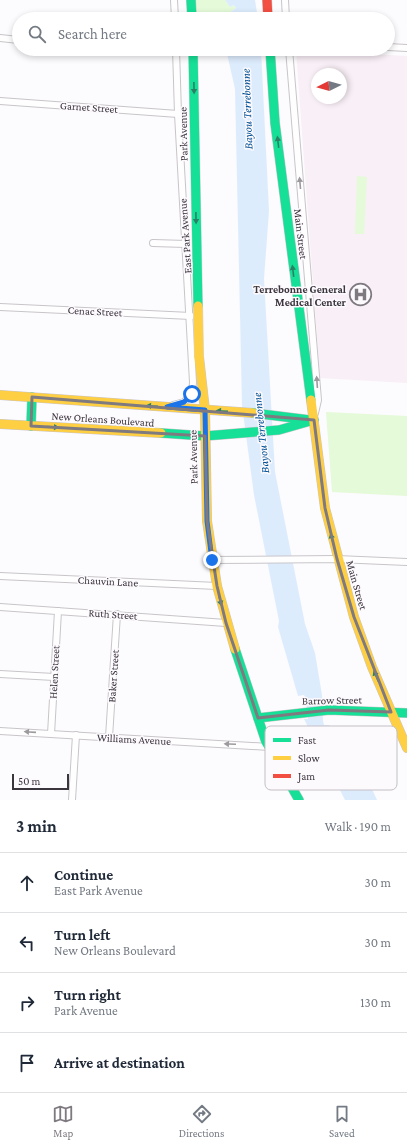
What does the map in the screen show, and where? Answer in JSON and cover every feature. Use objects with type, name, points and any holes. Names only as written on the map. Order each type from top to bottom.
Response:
[{"type":"main road","points":[[192,0],[192,12]]},
{"type":"main road","points":[[267,0],[268,12]]},
{"type":"main road","name":"Park Avenue","points":[[193,56],[199,357],[205,410],[207,521],[212,560],[226,623],[265,736]]},
{"type":"main road","name":"Main Street","points":[[270,56],[275,123],[325,508],[337,559],[354,617],[391,712],[407,748]]},
{"type":"main road","name":"New Orleans Boulevard","points":[[0,395],[278,415],[314,420]]},
{"type":"main road","points":[[31,426],[32,398]]},
{"type":"main road","name":"New Orleans Boulevard","points":[[0,424],[205,436],[279,430],[314,420]]},
{"type":"main road","name":"Barrow Street","points":[[258,718],[328,710],[407,713]]},
{"type":"main road","name":"Park Avenue","points":[[293,790],[299,800]]},
{"type":"street","points":[[174,0],[175,12]]},
{"type":"street","points":[[285,0],[286,12]]},
{"type":"street","points":[[0,38],[12,39]]},
{"type":"street","points":[[395,47],[407,48]]},
{"type":"street","name":"East Park Avenue","points":[[167,407],[184,402],[192,394],[191,316],[178,114],[176,56]]},
{"type":"street","name":"Main Street","points":[[290,56],[318,400],[314,420]]},
{"type":"street","name":"Garnet Street","points":[[0,101],[178,114]]},
{"type":"street","points":[[153,243],[186,244]]},
{"type":"street","name":"Cenac Street","points":[[0,307],[191,316]]},
{"type":"street","points":[[212,560],[337,559],[407,562]]},
{"type":"street","name":"Chauvin Lane","points":[[0,576],[217,586]]},
{"type":"street","name":"Ruth Street","points":[[0,607],[117,614],[226,623]]},
{"type":"street","name":"Helen Street","points":[[51,734],[58,610]]},
{"type":"street","name":"Baker Street","points":[[109,737],[117,614]]},
{"type":"street","points":[[0,674],[54,677]]},
{"type":"street","name":"Williams Avenue","points":[[0,730],[265,747]]},
{"type":"street","points":[[72,800],[76,735]]},
{"type":"highlighted area","points":[[32,397],[314,420],[325,508],[337,559],[354,617],[391,712],[329,710],[258,718],[226,623],[217,586],[207,521],[205,436],[31,426]]},
{"type":"shaded area","name":"Terrebonne General Medical Center","points":[[296,56],[407,56],[407,383],[320,378]]},
{"type":"green space","points":[[190,0],[225,0],[230,7],[234,5],[236,8],[230,12],[190,12]]},
{"type":"green space","points":[[357,176],[367,177],[364,234],[355,234]]},
{"type":"green space","points":[[326,412],[407,416],[407,496],[332,492]]},
{"type":"water","points":[[225,0],[255,0],[257,12],[230,12],[236,8],[234,5],[230,7]]},
{"type":"water","name":"Bayou Terrebonne","points":[[228,56],[261,56],[269,211],[264,279],[275,472],[305,624],[315,653],[322,695],[323,721],[324,725],[330,726],[308,726],[304,719],[308,719],[306,699],[304,695],[298,696],[278,627],[279,621],[254,495],[242,405],[235,89]]},
{"type":"water","points":[[340,790],[372,790],[377,800],[345,800]]},
{"type":"traffic: fast","points":[[191,0],[192,12]]},
{"type":"traffic: fast","points":[[193,56],[198,306]]},
{"type":"traffic: fast","points":[[270,56],[275,123],[311,400]]},
{"type":"traffic: fast","points":[[31,426],[32,397]]},
{"type":"traffic: fast","points":[[253,413],[310,420]]},
{"type":"traffic: fast","points":[[161,433],[205,436],[279,430],[314,420]]},
{"type":"traffic: fast","points":[[235,649],[265,739]]},
{"type":"traffic: fast","points":[[258,718],[329,710],[407,713]]},
{"type":"traffic: fast","points":[[293,790],[299,800]]},
{"type":"traffic: slow","points":[[198,306],[199,357]]},
{"type":"traffic: slow","points":[[199,357],[205,410],[207,521],[217,586],[235,649]]},
{"type":"traffic: slow","points":[[0,395],[253,413]]},
{"type":"traffic: slow","points":[[311,400],[325,508],[354,617],[372,667],[407,748]]},
{"type":"traffic: slow","points":[[0,424],[161,433]]},
{"type":"traffic: jam","points":[[267,0],[268,12]]},
{"type":"place","name":"Terrebonne General Medical Center","points":[[361,295]]},
{"type":"route","points":[[192,394],[184,402],[167,407],[205,410],[207,521],[212,560]]}]
